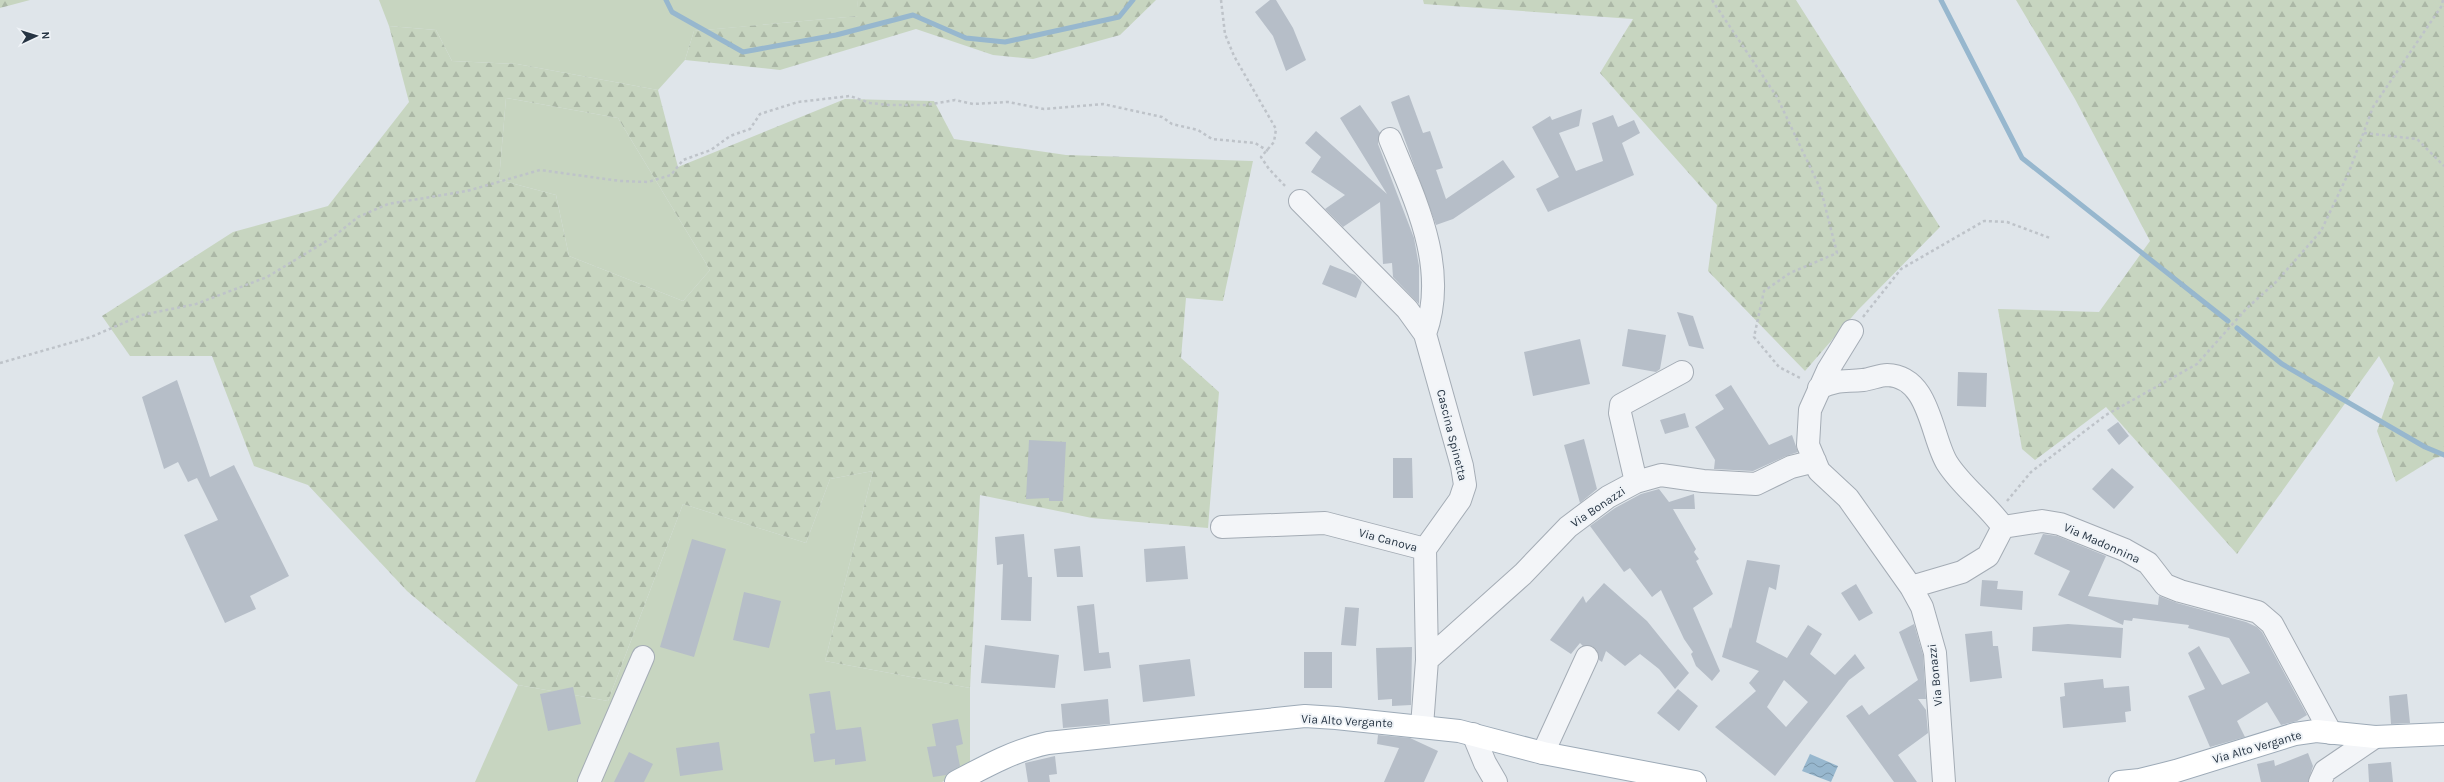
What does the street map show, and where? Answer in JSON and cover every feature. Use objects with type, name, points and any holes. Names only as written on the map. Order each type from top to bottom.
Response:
[{"type":"main road","name":"Via Alto Vergante","points":[[956,782],[1026,748],[1083,738],[1305,716],[1422,726],[1543,753],[1694,782]]},
{"type":"main road","name":"Via Alto Vergante","points":[[2120,782],[2140,780],[2176,771],[2295,734],[2316,731],[2375,737],[2444,734]]},
{"type":"street","points":[[1390,139],[1429,240],[1432,316],[1425,334]]},
{"type":"street","name":"Cascina Spinetta","points":[[1300,201],[1407,309],[1425,334],[1462,466],[1465,485],[1460,500],[1425,550]]},
{"type":"street","name":"Via Bonazzi","points":[[1852,331],[1828,370],[1810,410],[1808,445],[1819,471],[1848,498],[1911,587],[1922,607],[1935,653],[1944,782]]},
{"type":"street","points":[[1636,482],[1620,413],[1620,406],[1682,372]]},
{"type":"street","points":[[1820,388],[1833,381],[1864,380],[1887,375],[1904,380],[1916,390],[1930,414],[1947,463],[1999,521],[1988,556],[1962,572],[1911,587]]},
{"type":"street","name":"Via Bonazzi","points":[[1427,660],[1523,574],[1568,528],[1608,497],[1636,482],[1661,475],[1703,481],[1756,484],[1792,468],[1815,461]]},
{"type":"street","name":"Via Madonnina","points":[[1999,521],[2042,521],[2060,524],[2125,550],[2148,563],[2166,585],[2180,591],[2258,612],[2272,624],[2331,733]]},
{"type":"street","name":"Via Canova","points":[[1222,527],[1325,523],[1425,550],[1427,660],[1422,726]]},
{"type":"street","points":[[589,782],[643,657]]},
{"type":"street","points":[[1543,753],[1587,657]]},
{"type":"street","points":[[1476,737],[1484,763],[1496,782]]},
{"type":"street","points":[[2320,782],[2325,771],[2375,737]]},
{"type":"path","points":[[1221,0],[1225,34],[1234,56],[1276,129],[1274,142],[1268,151],[1261,157],[1269,168],[1300,201]]},
{"type":"path","points":[[1712,0],[1777,97],[1820,190],[1837,253],[1790,273],[1764,291],[1754,337],[1780,367],[1820,388]]},
{"type":"path","points":[[1999,521],[2031,472],[2106,415],[2197,364],[2246,309],[2276,282],[2321,231],[2349,172],[2373,107],[2415,48],[2441,8],[2443,0]]},
{"type":"path","points":[[0,363],[91,337],[142,315],[196,304],[267,277],[333,237],[358,217],[388,204],[467,191],[540,170],[620,181],[648,182],[671,174],[683,160],[711,150],[730,136],[750,129],[760,114],[798,102],[850,96],[870,103],[889,105],[926,105],[955,100],[973,104],[1008,102],[1044,109],[1103,104],[1162,117],[1172,124],[1198,130],[1212,139],[1255,143],[1268,151]]},
{"type":"path","points":[[2364,133],[2417,139],[2444,166]]},
{"type":"path","points":[[1852,331],[1901,269],[1984,221],[2007,222],[2050,238]]},
{"type":"green space","points":[[0,0],[30,0],[0,8]]},
{"type":"green space","points":[[379,0],[857,0],[859,16],[694,31],[685,60],[658,90],[517,64],[452,61],[436,30],[389,26]]},
{"type":"green space","points":[[857,0],[1156,0],[1120,35],[1033,59],[993,55],[916,29],[780,70],[685,60],[694,31],[858,16]]},
{"type":"green space","points":[[1423,0],[1796,0],[1940,227],[1858,310],[1805,371],[1708,271],[1717,205],[1600,73],[1633,19],[1424,4]]},
{"type":"green space","points":[[2016,0],[2444,0],[2444,456],[2435,458],[2396,482],[2377,431],[2394,383],[2379,356],[2237,554],[2106,407],[2035,460],[2022,449],[1998,309],[2099,312],[2150,241],[2075,99]]},
{"type":"green space","points":[[389,26],[436,30],[452,61],[517,64],[658,90],[678,167],[845,99],[934,101],[954,139],[1066,155],[1253,161],[1223,301],[1186,298],[1181,358],[1219,392],[1208,528],[1092,518],[980,495],[970,688],[825,661],[873,471],[830,479],[806,543],[683,504],[608,701],[518,685],[407,591],[308,485],[254,466],[212,356],[130,356],[102,316],[233,232],[328,206],[409,102]],"holes":[[[506,98],[618,118],[710,270],[683,301],[569,256],[556,195],[499,180]]]},
{"type":"green space","points":[[506,98],[618,118],[710,270],[683,301],[569,256],[556,195],[499,180]]},
{"type":"green space","points":[[873,471],[825,661],[970,688],[970,767],[942,782],[475,782],[518,685],[608,701],[683,504],[806,543],[830,479]]},
{"type":"water","points":[[1810,754],[1838,766],[1831,782],[1802,771]]},
{"type":"building","points":[[1270,0],[1276,0],[1293,28],[1306,60],[1286,71],[1273,36],[1255,12]]},
{"type":"building","points":[[1409,95],[1423,133],[1430,131],[1443,168],[1436,170],[1446,199],[1503,160],[1515,177],[1453,219],[1436,225],[1391,102]]},
{"type":"building","points":[[1360,105],[1380,133],[1378,144],[1414,238],[1419,266],[1419,304],[1393,277],[1392,263],[1383,264],[1380,202],[1343,227],[1325,209],[1345,195],[1311,172],[1321,157],[1305,143],[1316,131],[1387,194],[1340,118]]},
{"type":"building","points":[[1582,109],[1579,126],[1559,133],[1576,171],[1603,161],[1592,123],[1613,115],[1618,127],[1634,120],[1640,133],[1622,143],[1634,175],[1548,212],[1536,189],[1559,177],[1532,127],[1550,116],[1552,120]]},
{"type":"building","points":[[1330,265],[1355,275],[1362,282],[1356,298],[1322,284]]},
{"type":"building","points":[[1677,312],[1693,316],[1704,349],[1689,346]]},
{"type":"building","points":[[1628,329],[1666,335],[1660,369],[1656,372],[1622,366]]},
{"type":"building","points":[[1580,339],[1590,384],[1533,396],[1524,352]]},
{"type":"building","points":[[1958,372],[1987,373],[1986,407],[1957,406]]},
{"type":"building","points":[[177,380],[210,477],[234,465],[289,576],[250,596],[256,609],[225,623],[184,535],[218,520],[197,478],[188,482],[178,462],[164,469],[142,397]]},
{"type":"building","points":[[1731,385],[1769,445],[1792,435],[1798,452],[1753,471],[1714,469],[1715,460],[1695,427],[1724,409],[1715,395]]},
{"type":"building","points":[[1685,413],[1689,427],[1665,434],[1660,420]]},
{"type":"building","points":[[2118,422],[2129,436],[2119,445],[2107,430]]},
{"type":"building","points":[[1584,439],[1597,489],[1580,503],[1564,445]]},
{"type":"building","points":[[1029,440],[1066,442],[1063,501],[1049,501],[1049,498],[1026,499]]},
{"type":"building","points":[[1393,458],[1412,458],[1413,498],[1393,498]]},
{"type":"building","points":[[2112,468],[2134,487],[2114,509],[2092,489]]},
{"type":"building","points":[[1659,489],[1669,502],[1694,494],[1695,509],[1673,509],[1696,549],[1694,552],[1699,559],[1696,561],[1713,594],[1693,608],[1720,671],[1712,681],[1696,666],[1691,654],[1693,652],[1684,639],[1661,590],[1652,597],[1630,568],[1624,572],[1590,526],[1615,508],[1641,494]]},
{"type":"building","points":[[1024,534],[1028,577],[1032,577],[1031,621],[1001,620],[1003,564],[997,565],[995,537]]},
{"type":"building","points":[[2043,534],[2057,536],[2106,556],[2088,596],[2158,605],[2159,596],[2177,603],[2246,622],[2257,627],[2262,632],[2307,715],[2297,721],[2281,725],[2267,702],[2237,721],[2245,737],[2210,747],[2188,696],[2205,689],[2188,653],[2199,646],[2222,685],[2250,673],[2229,638],[2188,628],[2189,625],[2133,618],[2132,621],[2124,620],[2123,625],[2058,595],[2070,571],[2034,554]]},
{"type":"building","points":[[692,539],[726,549],[694,657],[660,647]]},
{"type":"building","points":[[1080,546],[1083,577],[1057,577],[1054,549]]},
{"type":"building","points":[[1185,546],[1188,579],[1146,582],[1144,549]]},
{"type":"building","points":[[1747,560],[1780,565],[1776,590],[1769,587],[1756,642],[1787,658],[1808,625],[1822,634],[1810,654],[1835,675],[1855,654],[1865,668],[1849,680],[1775,776],[1715,727],[1756,691],[1749,683],[1759,671],[1722,657],[1730,627],[1731,629]],"holes":[[[1784,680],[1808,702],[1786,727],[1767,707]]]},
{"type":"building","points":[[1982,580],[1998,581],[1997,589],[2023,591],[2022,610],[1980,606]]},
{"type":"building","points":[[1604,583],[1647,621],[1689,673],[1675,689],[1659,669],[1640,654],[1625,666],[1606,651],[1602,662],[1599,660],[1597,650],[1592,646],[1583,646],[1580,643],[1571,654],[1550,640],[1583,596],[1586,603]]},
{"type":"building","points":[[1856,584],[1873,613],[1859,621],[1841,593]]},
{"type":"building","points":[[744,592],[781,601],[769,648],[733,640]]},
{"type":"building","points":[[1094,604],[1099,653],[1109,652],[1111,668],[1084,671],[1077,606]]},
{"type":"building","points":[[1345,607],[1359,608],[1356,646],[1341,645]]},
{"type":"building","points":[[1914,624],[1923,655],[1926,699],[1918,699],[1926,710],[1928,733],[1898,755],[1917,782],[1894,782],[1846,716],[1862,705],[1869,715],[1918,680],[1899,632]]},
{"type":"building","points":[[2068,624],[2123,628],[2121,658],[2032,651],[2033,627]]},
{"type":"building","points":[[1992,631],[1993,646],[1998,646],[2002,678],[1970,682],[1965,634]]},
{"type":"building","points":[[985,645],[1059,655],[1055,688],[981,683]]},
{"type":"building","points":[[1412,647],[1411,705],[1392,706],[1392,699],[1378,700],[1376,648]]},
{"type":"building","points":[[1304,652],[1332,652],[1332,688],[1304,688]]},
{"type":"building","points":[[1190,659],[1195,696],[1143,702],[1139,665]]},
{"type":"building","points":[[2103,679],[2104,688],[2129,686],[2131,711],[2125,712],[2126,722],[2063,728],[2060,697],[2065,696],[2064,683]]},
{"type":"building","points":[[573,687],[581,724],[548,731],[540,694]]},
{"type":"building","points":[[1678,689],[1698,706],[1679,731],[1657,713]]},
{"type":"building","points":[[830,691],[836,730],[861,727],[866,761],[835,765],[835,759],[814,762],[810,734],[815,733],[809,694]]},
{"type":"building","points":[[2407,694],[2410,723],[2391,724],[2389,696]]},
{"type":"building","points":[[1108,699],[1110,724],[1063,728],[1061,704]]},
{"type":"building","points":[[958,719],[963,744],[956,746],[960,766],[946,775],[933,777],[927,747],[936,746],[932,724]]},
{"type":"building","points":[[1378,735],[1410,738],[1438,751],[1424,782],[1384,782],[1399,748],[1377,744]]},
{"type":"building","points":[[719,742],[723,770],[680,776],[676,748]]},
{"type":"building","points":[[629,752],[653,764],[644,782],[614,782]]},
{"type":"building","points":[[2308,753],[2313,766],[2308,782],[2261,782],[2257,764],[2274,760],[2275,766]]},
{"type":"building","points":[[1055,756],[1057,774],[1049,775],[1050,782],[1028,782],[1025,763]]},
{"type":"building","points":[[2391,762],[2393,782],[2369,782],[2368,764]]},
{"type":"waterway","points":[[666,0],[672,12],[743,52],[836,35],[913,15],[966,38],[1005,42],[1119,17],[1133,0]]},
{"type":"waterway","points":[[1941,0],[2022,158],[2228,321]]},
{"type":"waterway","points":[[2237,328],[2282,364],[2425,447],[2444,455]]}]
